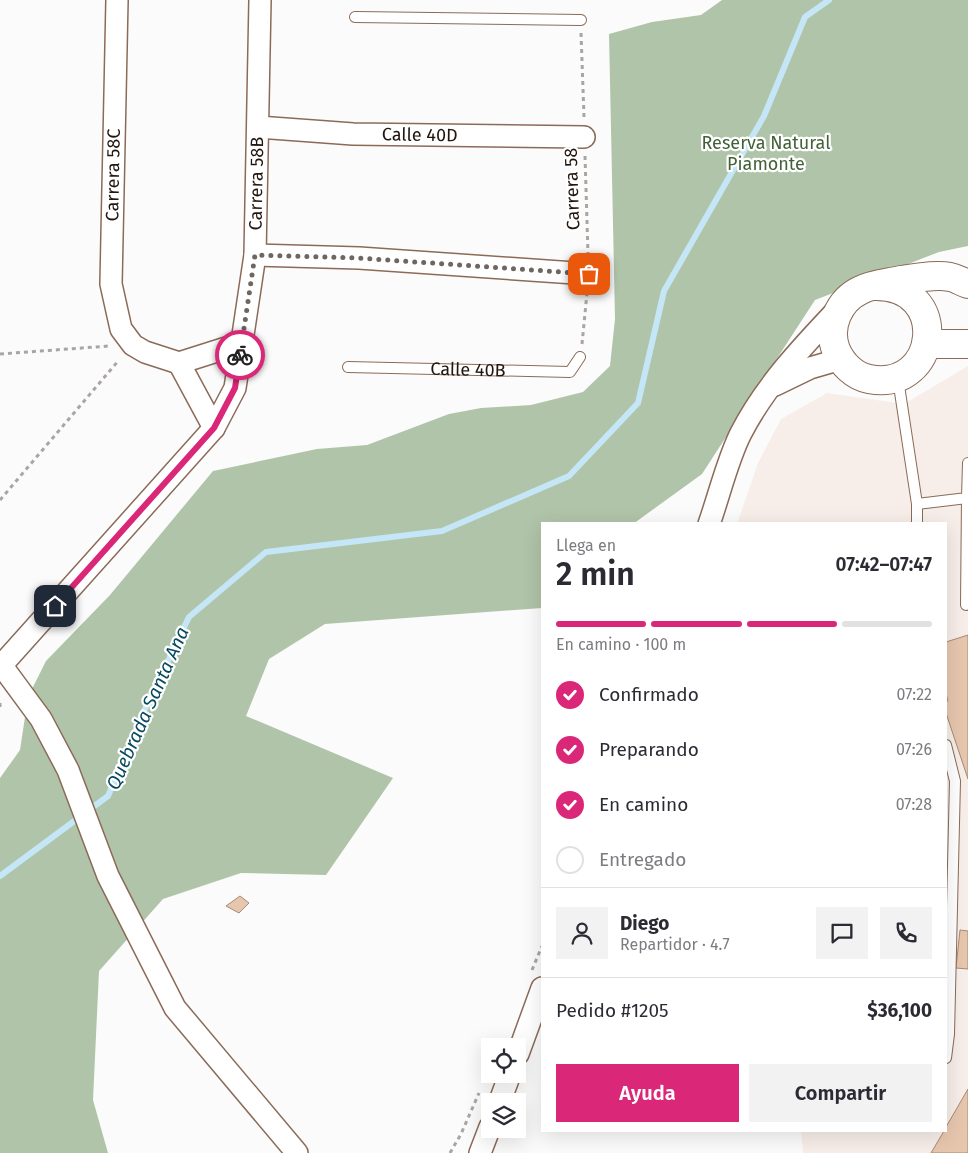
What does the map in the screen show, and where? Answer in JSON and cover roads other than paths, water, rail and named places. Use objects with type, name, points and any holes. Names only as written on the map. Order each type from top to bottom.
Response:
[{"type":"street","name":"Carrera 58C","points":[[117,0],[111,284],[121,329],[133,345],[145,352],[179,363]]},
{"type":"street","name":"Carrera 58B","points":[[1,666],[214,428],[235,388],[255,255],[260,0]]},
{"type":"street","name":"Calle 40D","points":[[258,127],[353,134],[584,138]]},
{"type":"street","points":[[255,255],[359,258],[589,274]]},
{"type":"street","points":[[710,522],[740,434],[770,388],[807,342],[851,295],[874,286],[916,278],[950,276],[968,284]]},
{"type":"street","points":[[842,305],[833,326],[833,338],[841,360],[848,368],[866,378],[887,380],[898,377],[919,360],[927,344],[927,321],[916,301],[897,288],[874,286]]},
{"type":"street","points":[[214,428],[179,363],[242,343]]},
{"type":"street","points":[[927,344],[968,344]]},
{"type":"street","points":[[770,388],[810,368],[841,360]]},
{"type":"street","points":[[1,666],[41,720],[68,770],[98,851],[133,929],[176,1008],[297,1153]]},
{"type":"street","points":[[524,1038],[541,991]]},
{"type":"street","points":[[480,1153],[486,1138]]},
{"type":"lane","points":[[355,16],[581,20]]},
{"type":"lane","name":"Calle 40B","points":[[348,367],[570,372],[580,357]]},
{"type":"lane","points":[[898,377],[917,522]]},
{"type":"lane","points":[[966,605],[968,463]]},
{"type":"lane","points":[[916,504],[967,498]]},
{"type":"lane","points":[[947,749],[955,781],[949,874],[950,1034],[947,1052]]},
{"type":"waterway","name":"Quebrada Santa Ana","points":[[0,876],[108,796],[144,711],[189,617],[266,552],[442,531],[569,476],[638,403],[664,291],[764,116],[805,17],[829,0]]},
{"type":"park label","name":"Reserva Natural Piamonte","points":[[766,153]]}]
